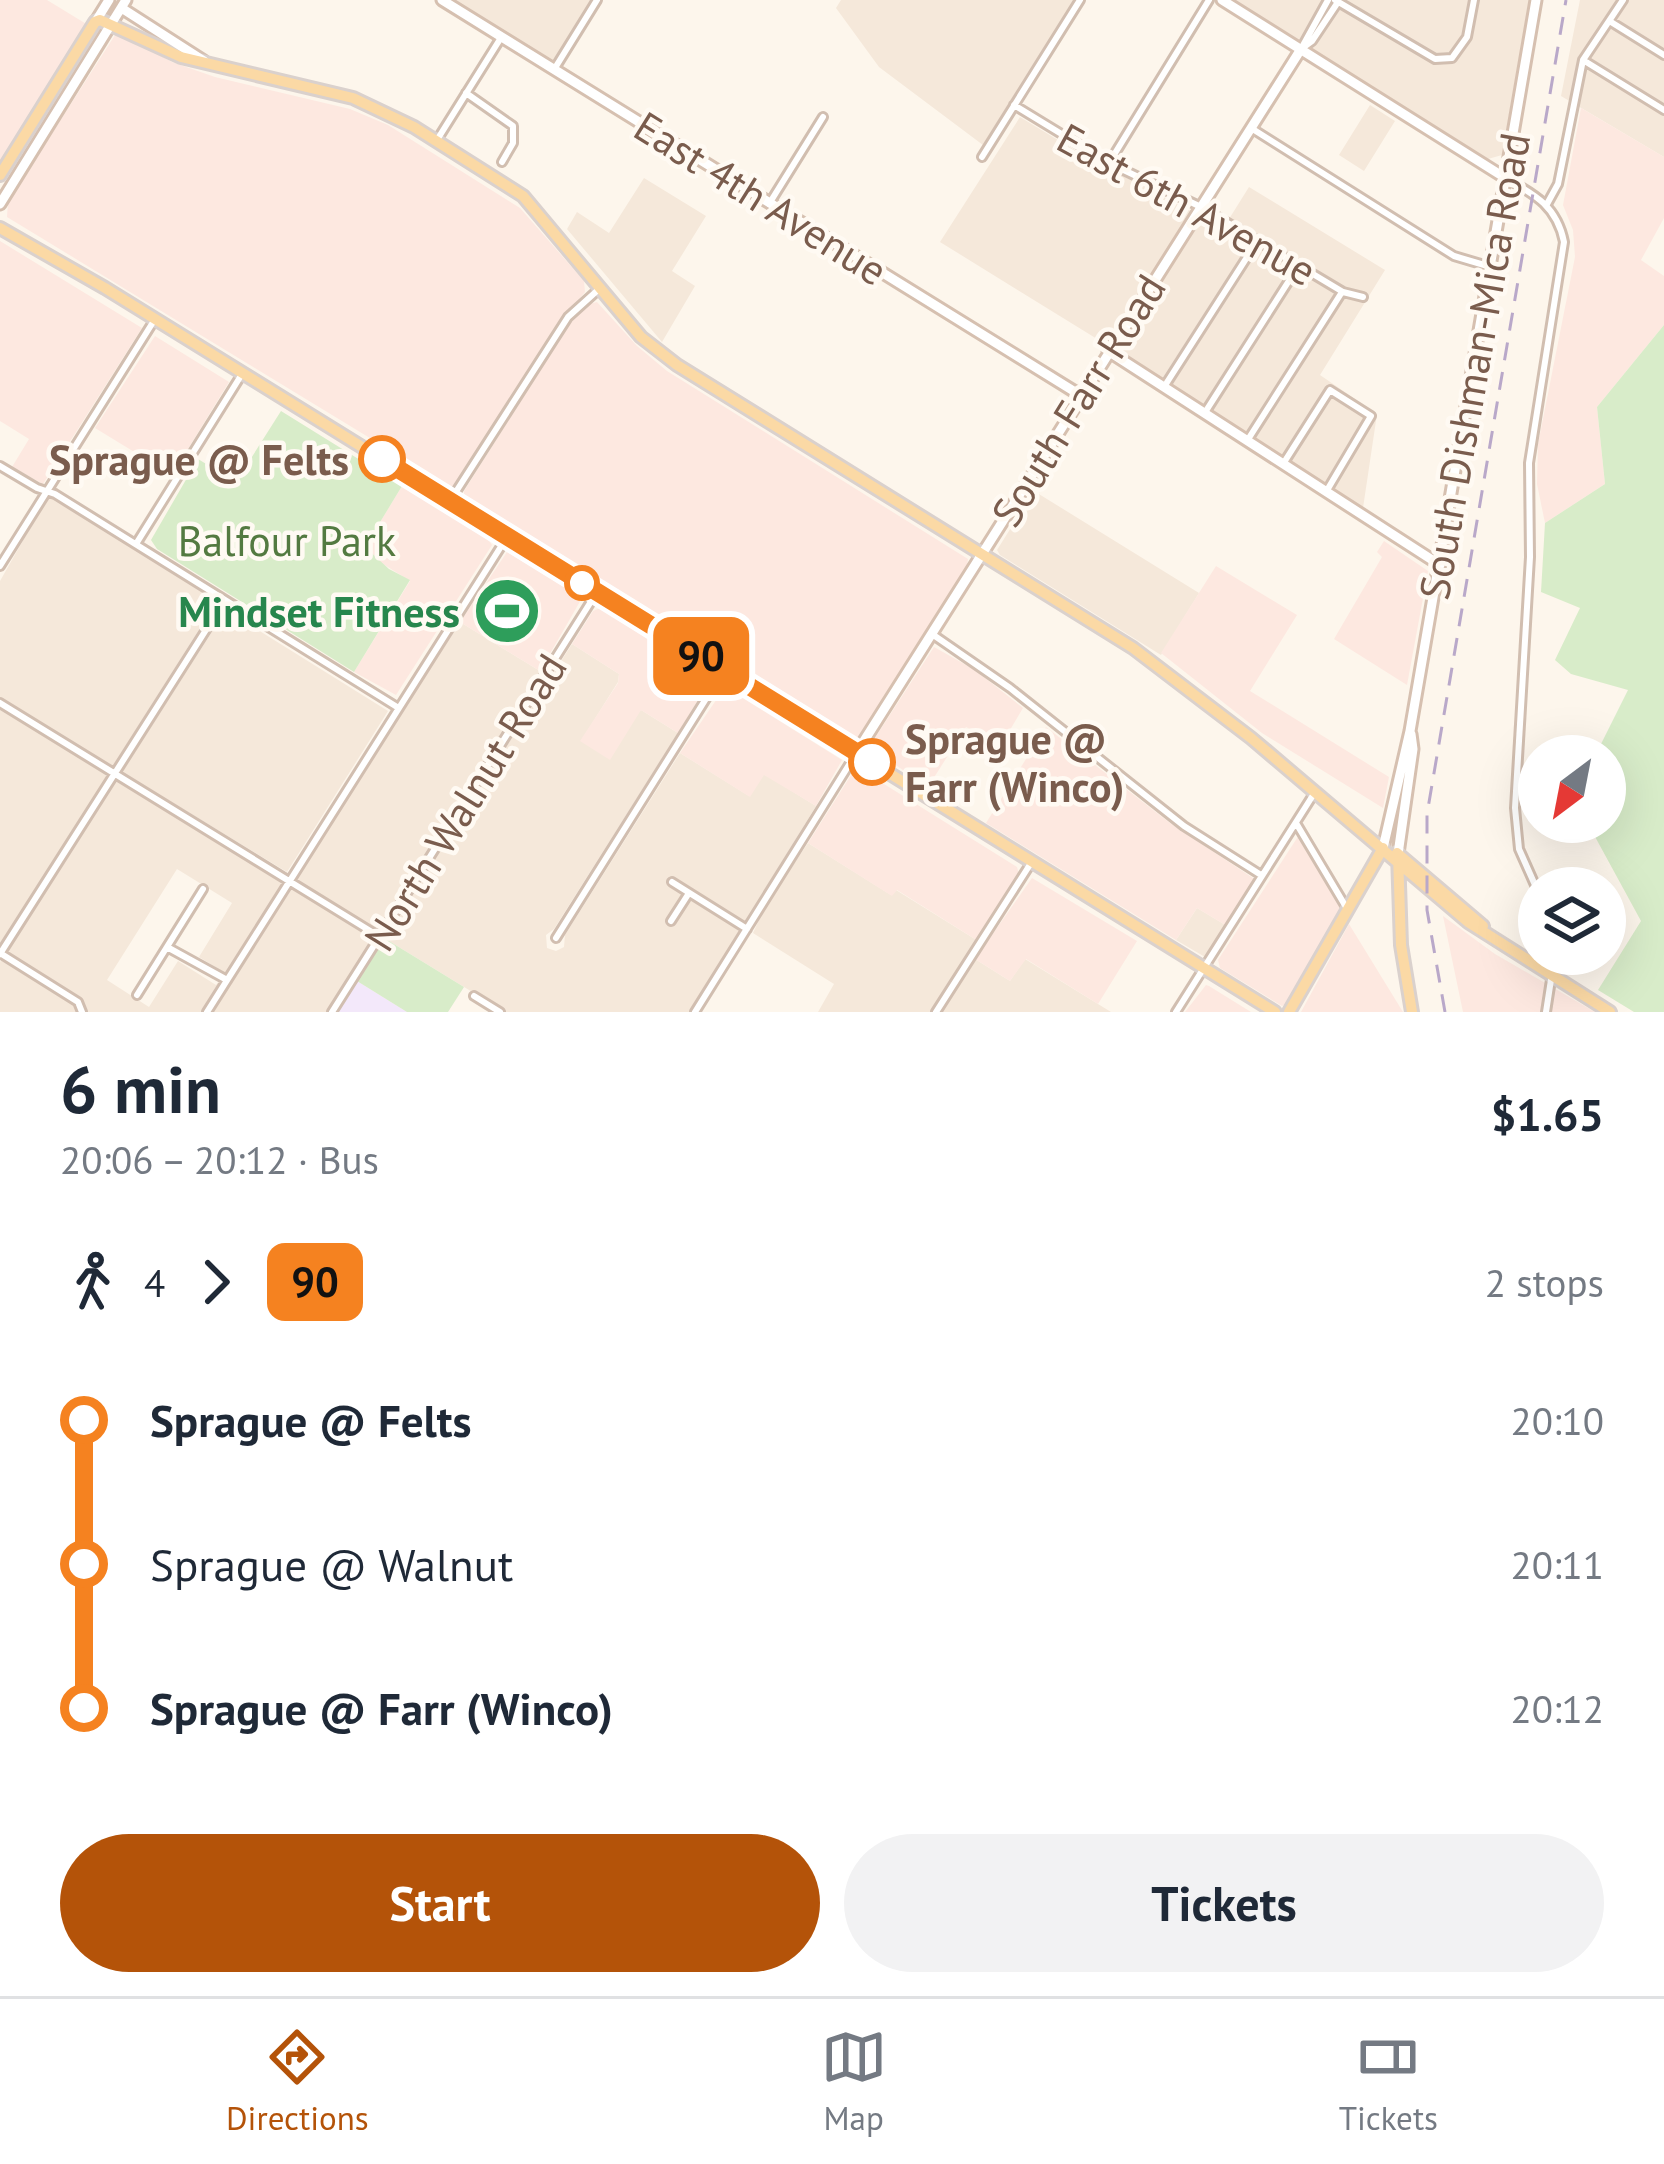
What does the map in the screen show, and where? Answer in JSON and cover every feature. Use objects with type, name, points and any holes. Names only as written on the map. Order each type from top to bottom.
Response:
[{"type":"main road","points":[[0,175],[95,22],[113,23],[182,57],[352,98],[436,141],[524,196],[641,338],[677,365],[1133,648],[1197,694],[1500,943],[1610,1012]]},
{"type":"main road","points":[[0,228],[451,501],[1275,1012]]},
{"type":"main road","points":[[1289,1012],[1383,848]]},
{"type":"main road","points":[[1398,860],[1401,945],[1412,1012]]},
{"type":"street","points":[[95,22],[109,0]]},
{"type":"street","name":"East 4th Avenue","points":[[442,0],[1080,395]]},
{"type":"street","points":[[555,68],[597,0]]},
{"type":"street","points":[[982,157],[1080,0]]},
{"type":"street","points":[[1109,163],[1209,0]]},
{"type":"street","points":[[1222,0],[1547,204],[1560,224],[1564,250],[1529,463],[1530,557],[1515,813],[1528,867]]},
{"type":"street","points":[[1334,1],[1435,59],[1452,58],[1467,37],[1474,0]]},
{"type":"street","name":"South Dishman-Mica Road","points":[[1383,848],[1410,731],[1537,0]]},
{"type":"street","points":[[1547,204],[1558,184],[1583,60],[1623,0]]},
{"type":"street","name":"South Farr Road","points":[[856,752],[1334,1]]},
{"type":"street","points":[[0,204],[124,4],[209,64]]},
{"type":"street","points":[[1610,22],[1664,55]]},
{"type":"street","points":[[436,141],[502,36]]},
{"type":"street","points":[[1583,60],[1664,110]]},
{"type":"street","points":[[466,93],[513,126],[513,143],[502,162]]},
{"type":"street","name":"East 6th Avenue","points":[[1014,105],[1109,163],[1201,207],[1343,292],[1363,297]]},
{"type":"street","points":[[769,204],[823,117]]},
{"type":"street","points":[[1251,128],[1454,256],[1492,268]]},
{"type":"street","points":[[1164,388],[1258,240]]},
{"type":"street","points":[[1204,414],[1299,265]]},
{"type":"street","points":[[451,501],[568,317],[601,288]]},
{"type":"street","points":[[1247,441],[1343,292]]},
{"type":"street","points":[[0,566],[155,319]]},
{"type":"street","points":[[1108,351],[1440,565]]},
{"type":"street","points":[[135,544],[242,374]]},
{"type":"street","points":[[1283,464],[1330,390],[1371,416],[1326,492]]},
{"type":"street","points":[[0,466],[47,490],[397,707]]},
{"type":"street","points":[[207,1012],[507,537]]},
{"type":"street","name":"North Walnut Road","points":[[332,1012],[597,592]]},
{"type":"street","points":[[83,1009],[1,950],[225,600]]},
{"type":"street","points":[[932,634],[993,675],[1184,826],[1261,875]]},
{"type":"street","points":[[556,938],[724,670]]},
{"type":"street","points":[[0,703],[380,937]]},
{"type":"street","name":"South Dishman-Mica Road","points":[[1398,860],[1413,749],[1410,731]]},
{"type":"street","points":[[695,1012],[856,752]]},
{"type":"street","points":[[1176,1012],[1315,792]]},
{"type":"street","points":[[1296,823],[1348,911]]},
{"type":"street","points":[[936,1012],[1030,862]]},
{"type":"street","points":[[672,882],[747,928]]},
{"type":"street","points":[[137,995],[203,889]]},
{"type":"street","points":[[671,921],[689,893]]},
{"type":"street","points":[[167,947],[227,980]]},
{"type":"street","points":[[1546,1012],[1551,976]]},
{"type":"street","points":[[474,996],[500,1012]]},
{"type":"shaded area","points":[[0,0],[47,0],[88,25],[0,165]]},
{"type":"shaded area","points":[[447,0],[596,0],[554,64]]},
{"type":"shaded area","points":[[841,0],[1074,0],[983,145],[879,67],[836,8]]},
{"type":"shaded area","points":[[1230,0],[1529,0],[1502,155],[1488,159]]},
{"type":"shaded area","points":[[1580,0],[1664,0],[1664,157],[1561,96]]},
{"type":"shaded area","points":[[117,32],[172,62],[215,77],[350,109],[388,125],[520,208],[584,281],[585,292],[556,327],[452,488],[7,217],[8,202]]},
{"type":"shaded area","points":[[1370,105],[1395,121],[1364,171],[1339,155]]},
{"type":"shaded area","points":[[1581,108],[1664,157],[1664,218],[1641,260],[1664,276],[1664,325],[1597,407],[1605,484],[1545,523],[1537,484],[1538,444],[1575,257],[1573,230],[1563,205]]},
{"type":"shaded area","points":[[1020,117],[1086,157],[1251,242],[1162,379],[940,242]]},
{"type":"shaded area","points":[[644,178],[706,216],[672,271],[695,286],[662,342],[567,229],[577,212],[609,233]]},
{"type":"shaded area","points":[[1249,187],[1385,270],[1320,375],[1377,414],[1363,508],[1169,387],[1263,241],[1229,219]]},
{"type":"shaded area","points":[[0,241],[142,328],[43,484],[12,467],[29,439],[0,421]]},
{"type":"shaded area","points":[[597,302],[667,371],[968,559],[857,739],[464,499],[464,491],[569,324],[586,305]]},
{"type":"shaded area","points":[[155,336],[229,382],[172,475],[95,428]]},
{"type":"shaded area","points":[[402,486],[492,545],[396,695],[354,672],[410,581],[365,547]]},
{"type":"shaded area","points":[[1034,491],[1199,593],[1161,655],[1000,555],[997,550]]},
{"type":"shaded area","points":[[52,498],[217,601],[113,766],[0,700],[0,581],[46,500]]},
{"type":"shaded area","points":[[1384,541],[1428,571],[1407,685],[1334,639],[1382,557],[1377,552]]},
{"type":"shaded area","points":[[507,552],[582,598],[540,671],[460,622]]},
{"type":"shaded area","points":[[1216,566],[1297,615],[1250,691],[1389,777],[1383,808],[1262,733],[1161,653]]},
{"type":"shaded area","points":[[600,608],[710,680],[678,733],[641,710],[610,760],[580,741],[618,683],[619,674],[572,644],[593,611]]},
{"type":"shaded area","points":[[226,610],[388,711],[287,872],[122,772]]},
{"type":"shaded area","points":[[460,622],[540,671],[383,927],[375,930],[297,882],[297,875]]},
{"type":"shaded area","points":[[572,644],[619,674],[581,741],[641,710],[678,733],[546,935],[547,948],[564,947],[565,935],[680,753],[749,796],[764,774],[816,806],[690,1012],[505,1012],[384,938]]},
{"type":"shaded area","points":[[934,647],[975,670],[1023,708],[1001,745],[966,727],[928,787],[869,747]]},
{"type":"shaded area","points":[[725,687],[842,760],[816,806],[764,775],[750,797],[680,753]]},
{"type":"shaded area","points":[[0,709],[107,778],[0,948]]},
{"type":"shaded area","points":[[1046,727],[1170,823],[1253,878],[1227,926],[1197,908],[1176,940],[986,823]]},
{"type":"shaded area","points":[[860,769],[1017,867],[1019,874],[978,941],[897,890],[892,896],[808,843],[853,772]]},
{"type":"shaded area","points":[[116,781],[367,934],[371,944],[328,1012],[0,1012],[0,962]],"holes":[[[177,869],[232,903],[199,957],[225,973],[216,985],[178,961],[149,1007],[107,980]]]},
{"type":"shaded area","points":[[1299,835],[1343,910],[1289,1003],[1282,1006],[1220,968],[1218,960]]},
{"type":"shaded area","points":[[808,843],[978,941],[933,1012],[818,1012],[834,984],[753,933]]},
{"type":"shaded area","points":[[1032,878],[1137,941],[1098,1004],[1026,959],[1010,981],[975,959]]},
{"type":"shaded area","points":[[1197,908],[1227,926],[1205,957],[1176,940]]},
{"type":"shaded area","points":[[1443,916],[1518,967],[1518,975],[1531,975],[1595,1012],[1463,1012]]},
{"type":"shaded area","points":[[1349,924],[1403,1012],[1301,1012]]},
{"type":"shaded area","points":[[975,959],[1010,981],[1025,959],[1111,1012],[942,1012]]},
{"type":"shaded area","points":[[357,981],[407,1012],[337,1012]]},
{"type":"shaded area","points":[[1209,986],[1251,1012],[1185,1012]]},
{"type":"green space","points":[[1664,325],[1664,1012],[1634,1012],[1598,990],[1607,975],[1626,975],[1626,945],[1641,921],[1626,894],[1626,867],[1612,867],[1598,843],[1626,843],[1626,735],[1606,735],[1628,690],[1571,674],[1555,660],[1580,608],[1541,592],[1545,523],[1605,484],[1597,407]]},
{"type":"green space","name":"Balfour Park","points":[[281,411],[402,486],[365,547],[410,580],[354,672],[157,549],[151,540],[198,459],[236,482]]},
{"type":"green space","points":[[384,938],[464,987],[448,1012],[407,1012],[357,981]]},
{"type":"railway","points":[[1445,1012],[1427,910],[1427,814],[1566,0]]},
{"type":"bus line","name":"90","points":[[382,459],[872,762]]},
{"type":"place","name":"Sprague @ Felts","points":[[382,459]]},
{"type":"place","name":"Mindset Fitness","points":[[507,611]]},
{"type":"place","name":"Sprague @ Farr (Winco)","points":[[872,762]]}]
